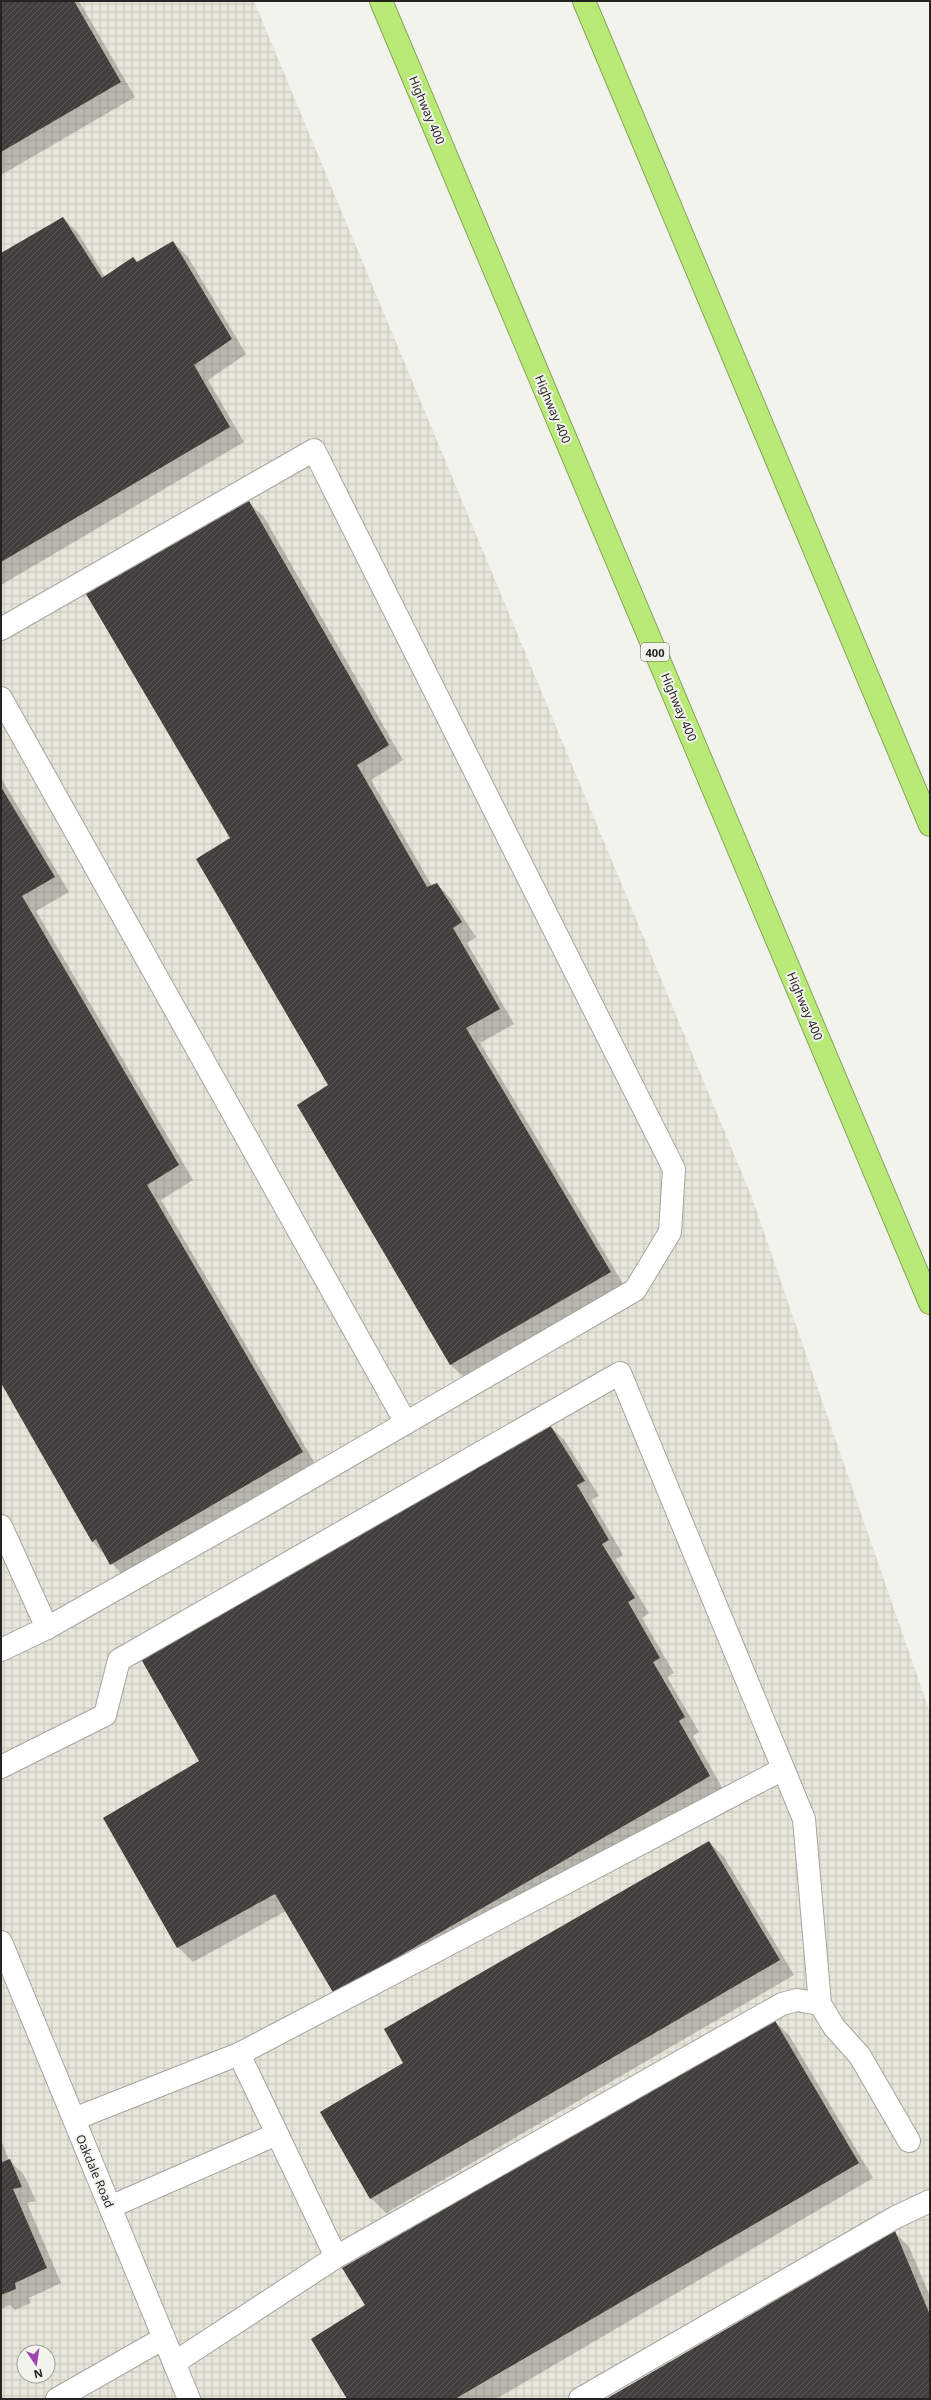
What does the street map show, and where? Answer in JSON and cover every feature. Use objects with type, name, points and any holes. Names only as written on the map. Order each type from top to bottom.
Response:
[{"type":"highway","name":"Highway 400","points":[[381,1],[930,1303]]},
{"type":"highway","points":[[584,1],[930,825]]},
{"type":"street","points":[[1,629],[314,450],[674,1169],[670,1232],[635,1290],[47,1628],[1,1650]]},
{"type":"street","points":[[1,698],[406,1423]]},
{"type":"street","points":[[1,1767],[105,1715],[119,1660],[620,1373],[804,1819],[820,2004],[834,2027],[860,2056],[909,2141]]},
{"type":"street","points":[[1,1526],[47,1628]]},
{"type":"street","points":[[74,2119],[240,2054],[783,1769]]},
{"type":"street","name":"Oakdale Road","points":[[1,1942],[189,2399]]},
{"type":"street","points":[[174,2363],[336,2257],[782,2004],[797,2000],[820,2004]]},
{"type":"street","points":[[240,2054],[336,2257]]},
{"type":"street","points":[[110,2207],[277,2134]]},
{"type":"street","points":[[580,2399],[896,2217],[930,2201]]},
{"type":"street","points":[[57,2399],[164,2338]]},
{"type":"shaded area","points":[[1,1],[254,1],[751,1195],[930,1713],[930,2399],[1,2399]]},
{"type":"building","points":[[1,1],[74,1],[121,82],[1,152]]},
{"type":"building","points":[[63,217],[102,278],[133,257],[137,262],[173,241],[232,339],[194,365],[230,427],[1,562],[1,253]]},
{"type":"building","points":[[249,501],[389,745],[357,765],[427,887],[437,883],[462,922],[453,928],[500,1009],[466,1028],[611,1272],[450,1365],[297,1105],[328,1085],[196,859],[230,838],[86,594]]},
{"type":"building","points":[[1,787],[55,877],[22,896],[179,1165],[147,1185],[303,1452],[110,1565],[96,1539],[92,1542],[1,1383]]},
{"type":"building","points":[[550,1425],[585,1481],[577,1485],[609,1540],[602,1544],[635,1598],[628,1602],[660,1658],[653,1662],[685,1717],[679,1721],[710,1776],[334,1994],[275,1894],[177,1948],[103,1818],[199,1761],[141,1659]]},
{"type":"building","points":[[709,1841],[780,1960],[370,2199],[320,2112],[403,2063],[384,2029]]},
{"type":"building","points":[[774,2019],[859,2163],[455,2399],[347,2399],[311,2339],[365,2305],[342,2268]]},
{"type":"building","points":[[1,2159],[2,2162],[10,2159],[22,2187],[13,2189],[47,2268],[15,2283],[16,2289],[1,2295]]},
{"type":"building","points":[[895,2231],[930,2315],[930,2399],[606,2399]]}]
